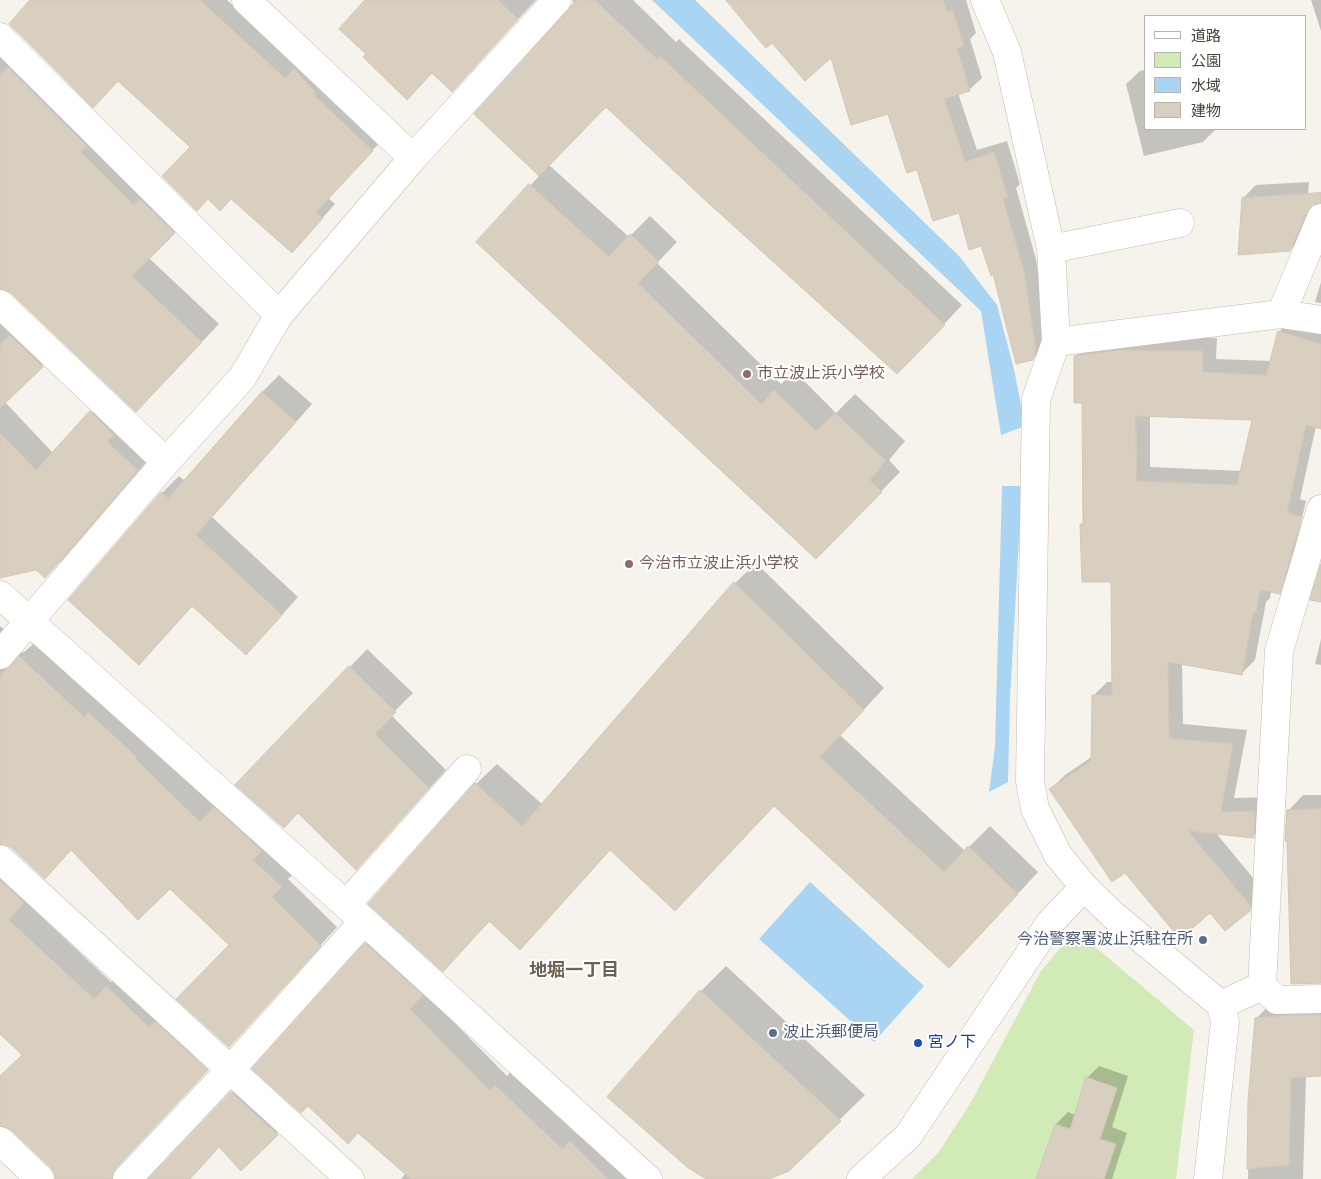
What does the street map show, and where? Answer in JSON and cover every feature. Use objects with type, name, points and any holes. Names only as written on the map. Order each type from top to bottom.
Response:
[{"type":"street","points":[[246,0],[413,158]]},
{"type":"street","points":[[0,655],[166,462],[242,378],[280,314],[413,158],[557,0]]},
{"type":"street","points":[[985,0],[1007,52],[1051,249],[1056,342],[1036,398],[1030,781],[1035,809],[1058,855],[1084,887],[1220,1005],[1225,1022],[1208,1179]]},
{"type":"street","points":[[0,37],[280,314]]},
{"type":"street","points":[[1281,314],[1321,218]]},
{"type":"street","points":[[1051,249],[1180,223]]},
{"type":"street","points":[[0,304],[166,462]]},
{"type":"street","points":[[1056,342],[1125,335],[1281,314],[1321,320]]},
{"type":"street","points":[[1321,509],[1279,651],[1262,986],[1277,1000],[1321,999]]},
{"type":"street","points":[[0,595],[648,1179]]},
{"type":"street","points":[[126,1179],[231,1069],[467,769]]},
{"type":"street","points":[[0,859],[350,1179]]},
{"type":"street","points":[[861,1179],[908,1136],[1050,923],[1084,887]]},
{"type":"street","points":[[1220,1005],[1262,986]]},
{"type":"street","points":[[0,1141],[40,1179]]},
{"type":"green space","points":[[1075,930],[1194,1030],[1176,1179],[912,1179],[938,1153],[970,1104],[1041,971]]},
{"type":"water","points":[[652,0],[695,0],[959,256],[997,305],[1014,369],[1025,426],[1001,435],[981,311]]},
{"type":"water","points":[[1002,486],[1022,486],[1010,698],[1008,782],[989,792],[995,747]]},
{"type":"water","points":[[810,882],[924,986],[874,1042],[759,939]]},
{"type":"building","points":[[30,0],[200,0],[285,78],[294,69],[315,92],[315,96],[373,151],[316,212],[323,218],[292,253],[231,199],[220,211],[208,199],[197,211],[162,176],[190,147],[118,81],[93,108],[9,24]]},
{"type":"building","points":[[365,0],[498,0],[518,19],[452,92],[432,73],[407,100],[363,57],[366,54],[339,29]]},
{"type":"building","points":[[577,0],[595,0],[657,59],[660,56],[945,325],[897,374],[704,199],[606,107],[539,176],[474,114]]},
{"type":"building","points":[[726,0],[943,0],[947,12],[953,10],[964,46],[957,48],[970,91],[944,99],[965,162],[994,152],[1008,197],[1003,199],[1024,271],[1036,350],[1033,360],[1016,364],[993,274],[991,276],[981,246],[969,250],[959,213],[933,221],[917,170],[907,173],[888,114],[851,125],[831,58],[805,81],[772,43],[766,48]]},
{"type":"building","points":[[8,67],[87,146],[81,152],[134,205],[140,199],[175,233],[132,276],[202,342],[136,412],[11,293],[0,289],[0,76]]},
{"type":"building","points":[[529,184],[609,257],[630,234],[659,262],[638,283],[761,404],[774,390],[816,431],[835,413],[886,461],[870,480],[882,492],[816,559],[476,242]]},
{"type":"building","points":[[1321,193],[1321,203],[1312,205],[1307,212],[1290,251],[1238,255],[1242,198]]},
{"type":"building","points":[[1278,331],[1321,344],[1321,429],[1306,425],[1287,513],[1302,517],[1280,594],[1260,590],[1256,613],[1253,613],[1242,675],[1168,662],[1169,738],[1233,744],[1221,812],[1255,811],[1254,838],[1188,831],[1250,905],[1250,911],[1225,931],[1210,913],[1180,939],[1125,873],[1112,882],[1049,789],[1091,761],[1092,695],[1112,695],[1111,582],[1082,582],[1080,524],[1083,524],[1082,403],[1074,403],[1074,356],[1121,350],[1203,351],[1203,372],[1266,375]],"holes":[[[1136,416],[1252,420],[1237,485],[1137,481]]]},
{"type":"building","points":[[10,335],[43,367],[0,408],[0,345]]},
{"type":"building","points":[[262,392],[296,422],[196,535],[282,615],[246,655],[192,606],[139,665],[68,600],[161,492],[168,498]]},
{"type":"building","points":[[90,411],[114,435],[107,442],[138,470],[45,578],[36,570],[0,578],[0,433],[36,470]]},
{"type":"building","points":[[1321,564],[1321,602],[1310,600]]},
{"type":"building","points":[[734,582],[864,710],[820,757],[944,872],[968,846],[1018,894],[949,968],[774,806],[675,911],[610,850],[520,950],[489,921],[443,972],[368,904],[475,783],[522,826]]},
{"type":"building","points":[[19,656],[84,717],[88,712],[137,757],[136,759],[200,822],[214,807],[262,851],[253,860],[282,887],[272,897],[321,946],[229,1047],[176,999],[229,945],[170,889],[138,920],[71,850],[45,879],[11,847],[0,844],[0,676]]},
{"type":"building","points":[[349,666],[396,712],[375,734],[429,788],[356,870],[298,813],[284,828],[235,785]]},
{"type":"building","points":[[1321,809],[1321,983],[1291,984],[1287,841],[1285,841],[1287,810]]},
{"type":"building","points":[[0,880],[24,902],[9,920],[94,999],[106,986],[149,1027],[155,1021],[208,1070],[116,1168],[112,1179],[55,1179],[55,1174],[51,1168],[11,1130],[0,1126],[0,1076],[22,1055],[0,1034]]},
{"type":"building","points":[[365,943],[423,995],[410,1009],[490,1091],[495,1085],[562,1149],[570,1141],[608,1179],[411,1179],[358,1133],[348,1144],[308,1106],[301,1113],[252,1069]]},
{"type":"building","points":[[700,990],[841,1121],[789,1171],[769,1179],[706,1179],[687,1167],[607,1097]]},
{"type":"building","points":[[1321,1015],[1321,1076],[1291,1078],[1289,1165],[1247,1169],[1248,1101],[1255,1018]]},
{"type":"building","points":[[1086,1077],[1117,1088],[1100,1139],[1116,1144],[1104,1179],[1036,1179],[1055,1124],[1070,1129]]},
{"type":"building","points":[[231,1092],[278,1135],[241,1171],[219,1147],[190,1179],[148,1179]]},
{"type":"place","name":"市立波止浜小学校","points":[[747,374]]},
{"type":"place","name":"今治市立波止浜小学校","points":[[629,564]]},
{"type":"place","name":"今治警察署波止浜駐在所","points":[[1203,940]]},
{"type":"place","name":"波止浜郵便局","points":[[773,1033]]},
{"type":"place","name":"宮ノ下","points":[[918,1043]]},
{"type":"district","name":"地堀一丁目","points":[[574,971]]}]
